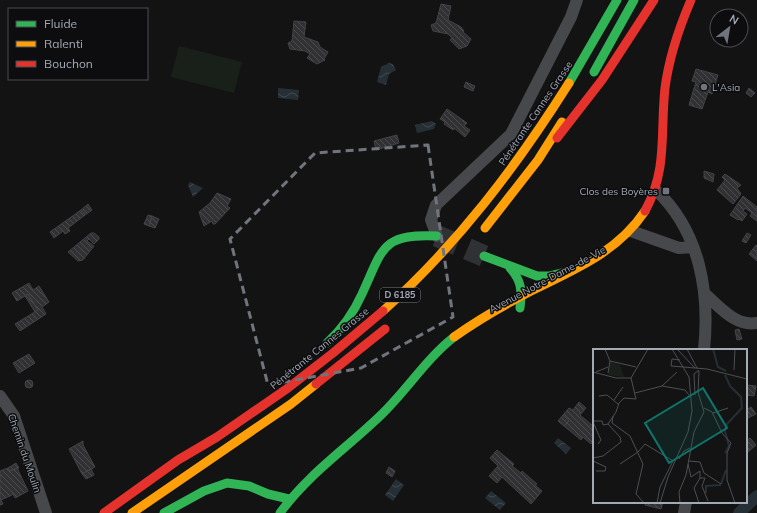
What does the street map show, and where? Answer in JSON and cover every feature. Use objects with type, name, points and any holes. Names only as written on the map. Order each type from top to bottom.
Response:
[{"type":"main road","name":"Pénétrante Cannes Grasse","points":[[104,513],[175,463],[228,430],[312,369],[399,297],[479,212],[520,158],[559,100],[617,0]]},
{"type":"main road","points":[[538,160],[589,80],[634,0]]},
{"type":"main road","points":[[479,235],[591,95],[654,0]]},
{"type":"main road","name":"Avenue Notre-Dame-de-Vie","points":[[635,235],[651,203],[661,195],[667,70],[676,36],[691,0]]},
{"type":"main road","points":[[673,104],[675,72],[684,37],[700,0]]},
{"type":"main road","name":"Avenue Notre-Dame-de-Vie","points":[[280,513],[289,499],[306,480],[376,420],[420,372],[422,366],[450,340],[468,327],[521,296],[573,270],[635,235],[648,224]]},
{"type":"main road","points":[[320,350],[340,331],[350,316],[359,301],[378,256],[385,246],[406,236],[437,236]]},
{"type":"main road","name":"Avenue Notre-Dame-de-Vie","points":[[540,297],[616,255]]},
{"type":"main road","points":[[484,256],[510,268],[537,276],[549,276],[573,270]]},
{"type":"main road","points":[[510,268],[519,277],[522,286],[521,296]]},
{"type":"main road","name":"Avenue Notre-Dame-de-Vie","points":[[420,372],[426,370],[454,343],[471,331],[524,306],[521,296]]},
{"type":"main road","points":[[132,513],[291,404],[349,359],[391,323]]},
{"type":"main road","points":[[175,463],[269,389]]},
{"type":"main road","points":[[164,513],[204,491],[228,483],[249,486],[268,494],[289,499]]},
{"type":"main road","points":[[268,494],[277,513]]},
{"type":"street","points":[[437,236],[432,220],[436,205],[511,134],[571,17],[577,0]]},
{"type":"street","points":[[661,195],[674,212],[693,247],[700,265],[704,296],[704,349]]},
{"type":"street","points":[[635,235],[680,248],[693,247]]},
{"type":"street","points":[[704,296],[734,320],[748,324],[757,323]]},
{"type":"street","name":"Chemin du Moulin","points":[[0,396],[14,416],[46,513]]},
{"type":"street","points":[[684,513],[686,503]]},
{"type":"highlighted area","points":[[428,145],[453,317],[361,368],[268,385],[230,239],[315,153]]},
{"type":"shaded area","points":[[179,46],[242,62],[234,93],[171,77]]},
{"type":"water","points":[[389,63],[393,64],[396,70],[389,74],[386,85],[377,82],[381,67]]},
{"type":"water","points":[[278,88],[299,90],[298,100],[278,98]]},
{"type":"water","points":[[432,121],[436,124],[434,129],[417,133],[415,125]]},
{"type":"water","points":[[190,182],[203,188],[193,197],[188,185]]},
{"type":"water","points":[[558,438],[571,448],[566,454],[554,443]]},
{"type":"water","points":[[396,479],[404,485],[393,501],[385,495]]},
{"type":"water","points":[[491,491],[506,503],[500,510],[485,498]]},
{"type":"building","points":[[441,4],[451,6],[448,20],[461,27],[464,31],[463,32],[471,39],[467,46],[459,49],[450,40],[452,38],[448,34],[433,31],[431,25],[436,23]]},
{"type":"building","points":[[294,21],[306,22],[304,37],[318,42],[320,47],[328,52],[324,59],[325,60],[317,64],[307,58],[310,54],[305,51],[290,49],[288,43],[292,41]]},
{"type":"building","name":"L'Asia","points":[[696,69],[718,75],[712,94],[708,92],[702,109],[689,105],[696,82],[692,81]]},
{"type":"building","points":[[466,82],[475,86],[473,91],[464,87]]},
{"type":"building","points":[[749,88],[755,93],[751,97],[746,93]]},
{"type":"building","points":[[447,109],[467,123],[464,126],[470,130],[465,137],[454,128],[453,130],[444,124],[445,122],[440,119]]},
{"type":"building","points":[[397,135],[399,143],[376,150],[374,141]]},
{"type":"building","points":[[704,171],[714,174],[713,182],[704,178]]},
{"type":"building","points":[[725,174],[741,185],[737,188],[741,194],[733,204],[717,190],[725,180],[722,177]]},
{"type":"building","points":[[217,193],[231,199],[227,206],[230,208],[215,224],[213,224],[212,221],[204,226],[199,212],[210,203]]},
{"type":"building","points":[[743,196],[757,207],[757,221],[750,216],[752,213],[745,208],[743,211],[747,214],[742,221],[730,215]]},
{"type":"building","points":[[88,204],[92,210],[85,215],[81,210]]},
{"type":"building","points":[[81,210],[85,215],[68,228],[70,231],[65,234],[63,231],[54,238],[50,232]]},
{"type":"building","points":[[148,215],[152,216],[149,226],[144,224]]},
{"type":"building","points":[[152,216],[159,219],[155,228],[149,226]]},
{"type":"building","points":[[91,233],[94,233],[99,237],[99,239],[94,244],[89,239],[87,241],[94,246],[83,260],[78,261],[68,252]]},
{"type":"building","points":[[747,233],[751,235],[746,243],[742,241]]},
{"type":"building","points":[[756,245],[757,246],[757,261],[749,254]]},
{"type":"building","points":[[29,283],[33,290],[39,286],[49,302],[42,307],[46,314],[20,331],[15,324],[38,310],[28,294],[17,301],[12,293]]},
{"type":"building","points":[[28,294],[38,310],[35,312],[25,296]]},
{"type":"building","points":[[739,329],[742,339],[737,340],[735,330]]},
{"type":"building","points":[[29,354],[35,363],[19,373],[13,363]]},
{"type":"building","points":[[29,380],[32,381],[32,387],[29,388],[26,387],[25,384],[26,381]]},
{"type":"building","points":[[747,385],[756,386],[754,396],[747,395]]},
{"type":"building","points":[[579,402],[586,408],[580,415],[593,426],[593,441],[591,444],[583,437],[581,440],[564,426],[569,421],[563,415],[569,408],[573,410]]},
{"type":"building","points":[[751,407],[756,414],[747,418],[747,409]]},
{"type":"building","points":[[563,415],[569,421],[564,426],[558,421]]},
{"type":"building","points":[[750,438],[756,445],[748,452],[747,446],[747,440]]},
{"type":"building","points":[[83,441],[83,445],[95,467],[82,474],[69,449]]},
{"type":"building","points":[[497,450],[514,464],[512,466],[521,473],[522,471],[537,484],[535,485],[542,491],[531,504],[502,477],[497,483],[489,476],[498,466],[490,458]]},
{"type":"building","points":[[16,463],[19,468],[10,471],[8,468]]},
{"type":"building","points":[[389,467],[395,471],[392,477],[386,473]]},
{"type":"building","points":[[8,468],[10,471],[17,468],[28,491],[15,498],[13,494],[1,500],[3,504],[0,505],[0,471]]},
{"type":"building","points":[[91,469],[94,475],[86,479],[82,474]]},
{"type":"building","points":[[646,503],[663,503],[661,509],[645,505]]},
{"type":"waterway","points":[[739,513],[757,496]]},
{"type":"tunnel","points":[[437,236],[484,256]]},
{"type":"traffic: fast","points":[[569,83],[617,0]]},
{"type":"traffic: fast","points":[[594,72],[634,0]]},
{"type":"traffic: fast","points":[[327,343],[343,326],[359,301],[380,255],[386,247],[394,241],[405,237],[437,236]]},
{"type":"traffic: fast","points":[[484,256],[537,276],[549,276],[573,270]]},
{"type":"traffic: fast","points":[[510,268],[519,282],[521,296],[520,308]]},
{"type":"traffic: fast","points":[[280,513],[315,474],[381,415],[434,355],[454,337]]},
{"type":"traffic: fast","points":[[164,513],[204,491],[227,483],[249,486],[268,494],[289,499]]},
{"type":"traffic: slow","points":[[383,311],[436,259],[484,204],[528,145],[569,83]]},
{"type":"traffic: slow","points":[[485,228],[538,160],[562,122]]},
{"type":"traffic: slow","points":[[454,337],[501,307],[593,259],[621,238],[634,226],[645,211]]},
{"type":"traffic: slow","points":[[132,513],[291,404],[316,384]]},
{"type":"traffic: jam","points":[[557,138],[602,80],[654,0]]},
{"type":"traffic: jam","points":[[645,211],[652,196],[660,166],[665,88],[669,65],[691,0]]},
{"type":"traffic: jam","points":[[104,513],[178,460],[217,437],[288,388],[383,311]]},
{"type":"traffic: jam","points":[[316,384],[385,329]]},
{"type":"place","name":"L'Asia","points":[[704,87]]},
{"type":"place","name":"Clos des Boyères","points":[[666,191]]}]
